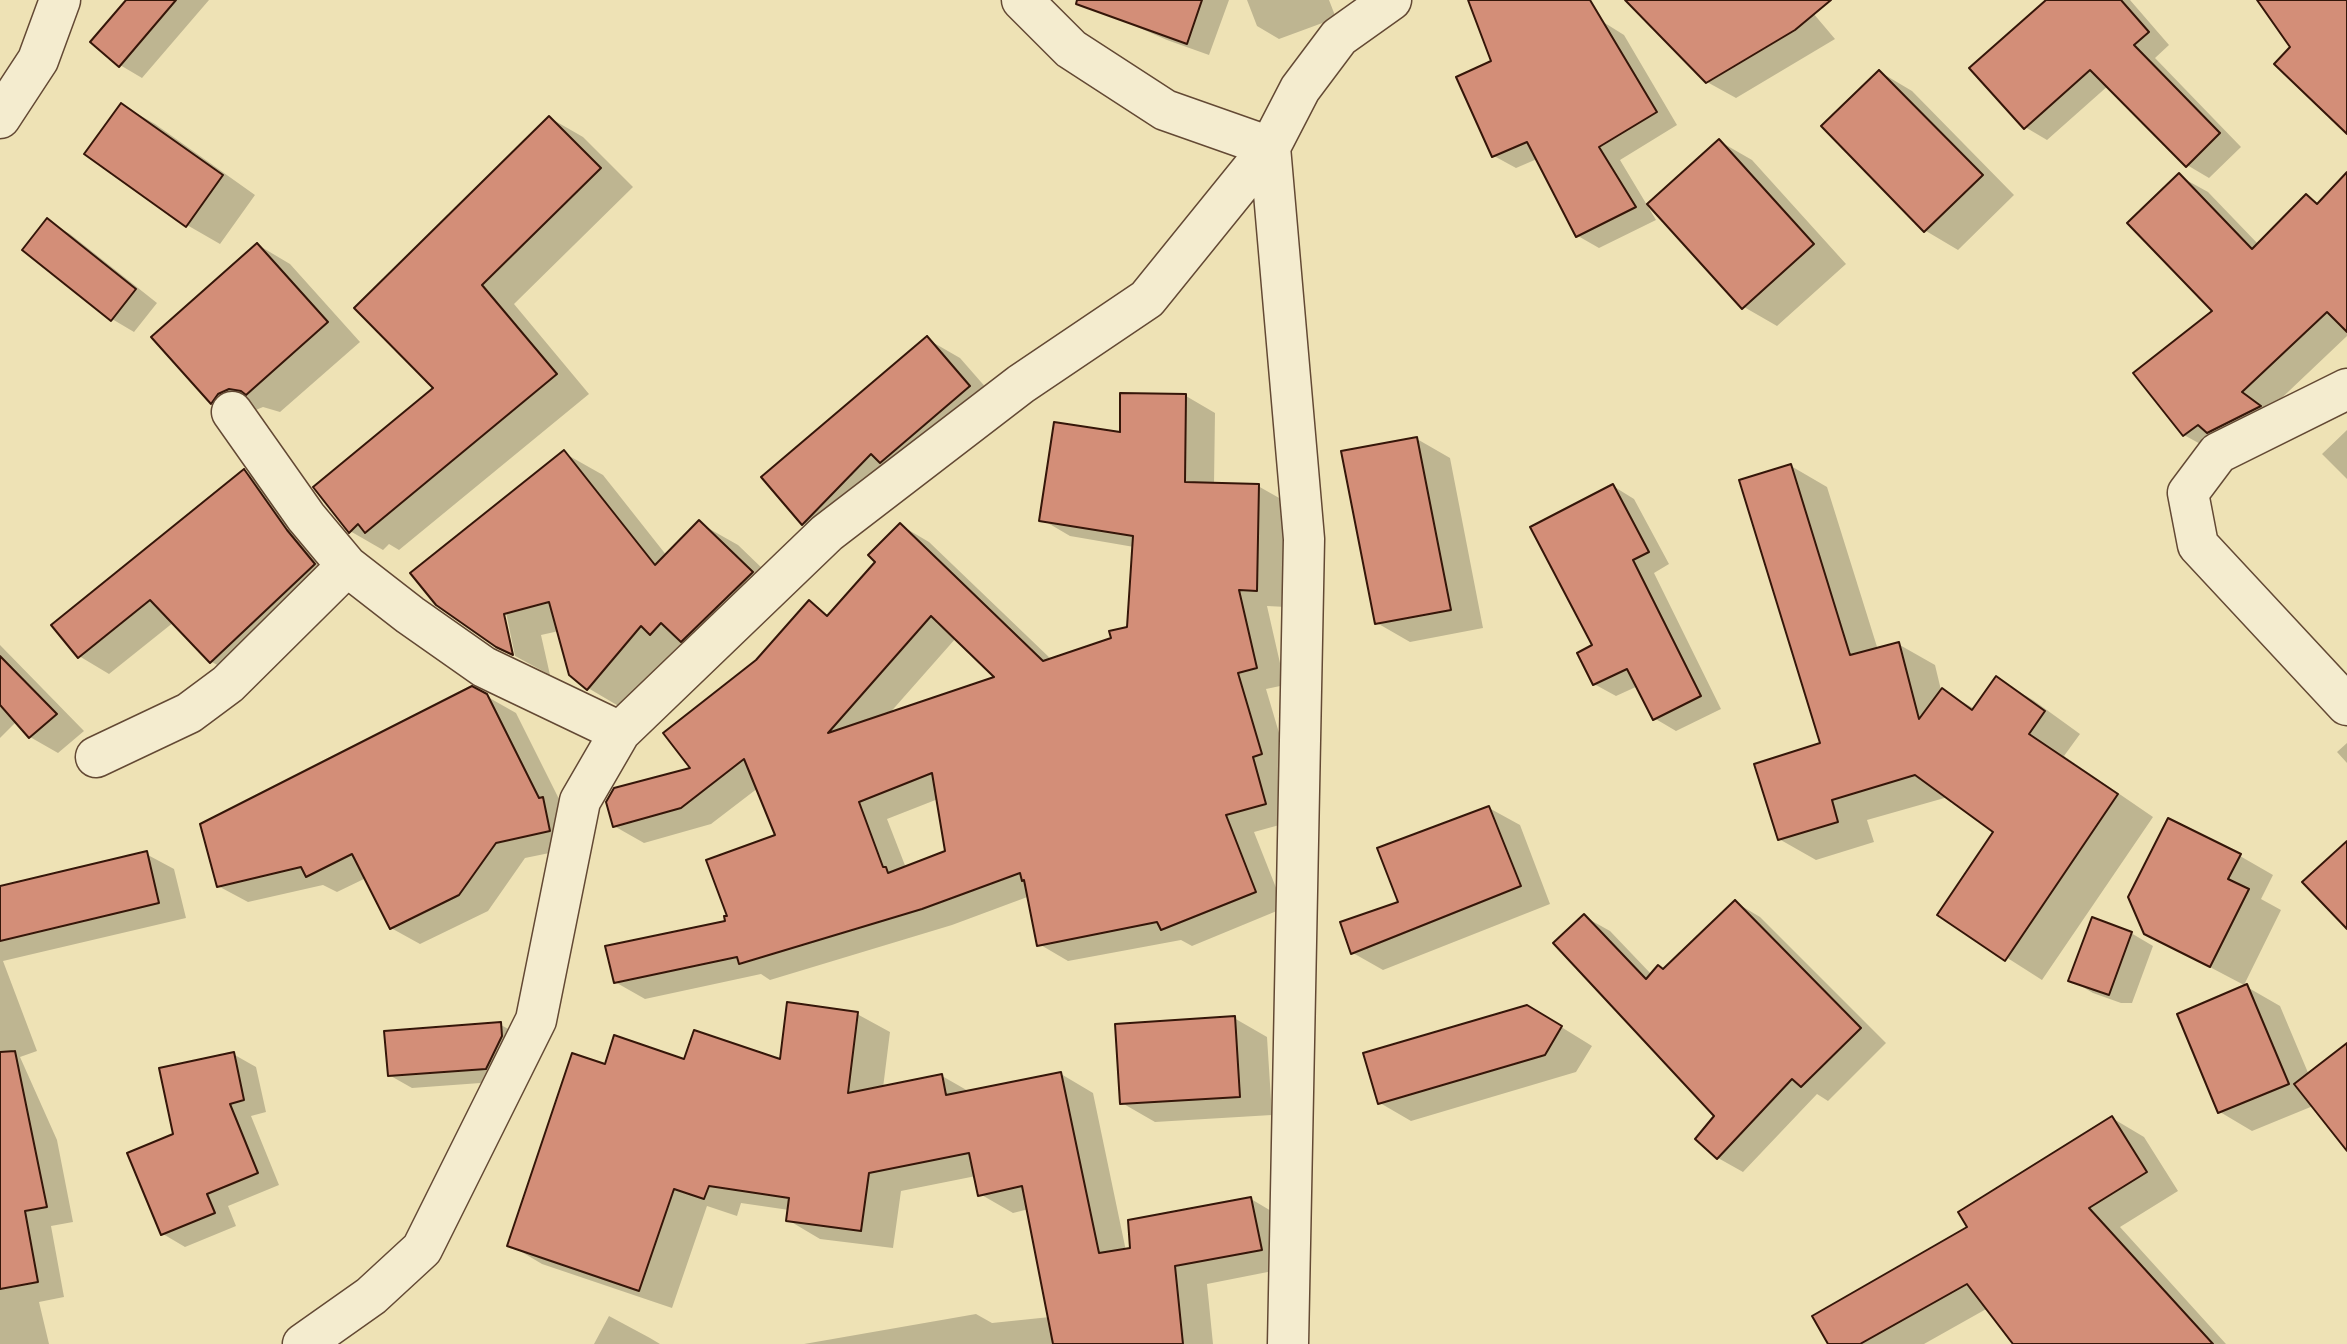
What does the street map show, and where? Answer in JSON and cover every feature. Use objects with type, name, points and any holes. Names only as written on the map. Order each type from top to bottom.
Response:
[{"type":"street","points":[[0,118],[38,60],[60,0]]},
{"type":"street","points":[[1022,0],[1071,49],[1165,110],[1270,147]]},
{"type":"street","points":[[303,1344],[371,1296],[422,1249],[536,1020],[580,801],[620,732],[827,533],[1021,384],[1147,299],[1270,147],[1300,89],[1339,37],[1391,0]]},
{"type":"street","points":[[1270,147],[1304,539],[1288,1344]]},
{"type":"street","points":[[2347,389],[2218,453],[2188,493],[2198,545],[2347,705]]},
{"type":"street","points":[[232,412],[306,517],[347,566],[484,667],[620,732]]},
{"type":"street","points":[[96,757],[189,713],[228,684],[347,566]]},
{"type":"building","points":[[126,0],[176,0],[119,67],[90,42]]},
{"type":"building","points":[[1077,0],[1202,0],[1187,44],[1076,4]]},
{"type":"building","points":[[1468,0],[1590,0],[1657,112],[1599,147],[1636,207],[1576,237],[1527,142],[1492,157],[1456,77],[1491,61]]},
{"type":"building","points":[[1625,0],[1831,0],[1795,30],[1706,83]]},
{"type":"building","points":[[2046,0],[2121,0],[2149,32],[2134,45],[2220,133],[2186,167],[2090,70],[2024,129],[1969,68]]},
{"type":"building","points":[[2257,0],[2347,0],[2347,134],[2274,64],[2290,47]]},
{"type":"building","points":[[1879,70],[1983,175],[1924,232],[1821,126]]},
{"type":"building","points":[[121,103],[223,175],[186,227],[84,154]]},
{"type":"building","points":[[549,116],[601,168],[482,285],[557,374],[365,533],[358,524],[349,533],[313,487],[433,388],[354,308]]},
{"type":"building","points":[[1719,139],[1814,244],[1742,309],[1647,204]]},
{"type":"building","points":[[2347,172],[2347,332],[2327,312],[2242,392],[2261,406],[2207,433],[2198,425],[2183,436],[2133,373],[2212,311],[2127,223],[2179,173],[2252,249],[2306,194],[2317,204]]},
{"type":"building","points":[[47,218],[136,289],[111,321],[22,250]]},
{"type":"building","points":[[257,243],[328,322],[246,395],[229,389],[218,394],[211,404],[151,337]]},
{"type":"building","points":[[927,336],[970,386],[880,463],[871,454],[802,525],[761,477]]},
{"type":"building","points":[[1120,393],[1186,394],[1185,482],[1259,484],[1257,591],[1239,590],[1257,668],[1238,673],[1262,754],[1253,757],[1266,804],[1226,815],[1256,892],[1161,930],[1157,922],[1037,946],[1020,873],[922,909],[739,964],[737,957],[614,983],[605,946],[725,921],[724,916],[727,916],[706,860],[775,835],[744,759],[681,808],[613,827],[606,802],[614,788],[690,768],[663,733],[756,660],[809,600],[827,616],[875,562],[868,555],[900,523],[1043,661],[1111,638],[1109,631],[1127,627],[1133,536],[1039,521],[1054,422],[1120,432]],"holes":[[[931,616],[994,677],[828,733]],[[932,773],[945,851],[888,873],[859,802]]]},
{"type":"building","points":[[1417,437],[1451,610],[1375,624],[1341,451]]},
{"type":"building","points":[[564,450],[655,565],[699,520],[753,572],[681,642],[661,623],[650,635],[641,626],[587,690],[569,675],[549,602],[504,614],[513,655],[496,647],[436,605],[410,573]]},
{"type":"building","points":[[1791,464],[1850,655],[1899,642],[1919,719],[1942,688],[1972,710],[1996,676],[2045,711],[2029,734],[2118,794],[2005,961],[1937,915],[1993,832],[1915,775],[1832,800],[1838,822],[1778,840],[1754,764],[1820,743],[1739,480]]},
{"type":"building","points":[[244,469],[315,564],[210,663],[150,600],[78,658],[51,625]]},
{"type":"building","points":[[1613,484],[1649,552],[1633,560],[1701,696],[1653,720],[1627,669],[1593,685],[1577,653],[1592,645],[1530,527]]},
{"type":"building","points":[[0,656],[57,714],[29,738],[0,705]]},
{"type":"building","points":[[472,686],[487,694],[539,798],[543,797],[550,831],[496,843],[459,895],[390,929],[352,854],[306,877],[301,867],[217,887],[200,824]]},
{"type":"building","points":[[1489,806],[1521,886],[1351,954],[1340,922],[1398,902],[1377,848]]},
{"type":"building","points":[[2168,818],[2241,854],[2228,879],[2249,889],[2210,967],[2144,934],[2128,897]]},
{"type":"building","points":[[2347,841],[2347,929],[2302,882]]},
{"type":"building","points":[[147,851],[159,903],[0,941],[0,886]]},
{"type":"building","points":[[1735,900],[1861,1028],[1801,1087],[1792,1079],[1717,1159],[1695,1139],[1714,1116],[1553,943],[1584,914],[1646,979],[1658,965],[1663,969]]},
{"type":"building","points":[[2092,917],[2132,932],[2109,995],[2068,981]]},
{"type":"building","points":[[2247,984],[2289,1084],[2218,1113],[2177,1014]]},
{"type":"building","points":[[787,1002],[858,1012],[848,1093],[942,1074],[946,1095],[1061,1072],[1099,1253],[1130,1248],[1128,1220],[1251,1197],[1262,1250],[1175,1266],[1183,1344],[1053,1344],[1022,1186],[978,1196],[969,1153],[869,1173],[861,1231],[786,1221],[789,1198],[709,1186],[704,1199],[674,1189],[639,1291],[507,1246],[572,1053],[605,1064],[614,1035],[684,1059],[694,1030],[780,1059]]},
{"type":"building","points":[[1527,1005],[1562,1026],[1545,1055],[1378,1104],[1363,1053]]},
{"type":"building","points":[[1235,1016],[1240,1097],[1120,1104],[1115,1024]]},
{"type":"building","points":[[501,1022],[502,1036],[486,1069],[388,1076],[384,1031]]},
{"type":"building","points":[[2347,1043],[2347,1151],[2294,1084]]},
{"type":"building","points":[[15,1051],[47,1207],[25,1211],[38,1282],[0,1289],[0,1052]]},
{"type":"building","points":[[234,1052],[244,1100],[230,1104],[258,1173],[207,1194],[215,1213],[161,1235],[127,1153],[173,1134],[159,1068]]},
{"type":"building","points":[[2112,1116],[2147,1172],[2089,1208],[2213,1344],[2013,1344],[1967,1284],[1860,1344],[1828,1344],[1812,1316],[1967,1227],[1958,1212]]}]
